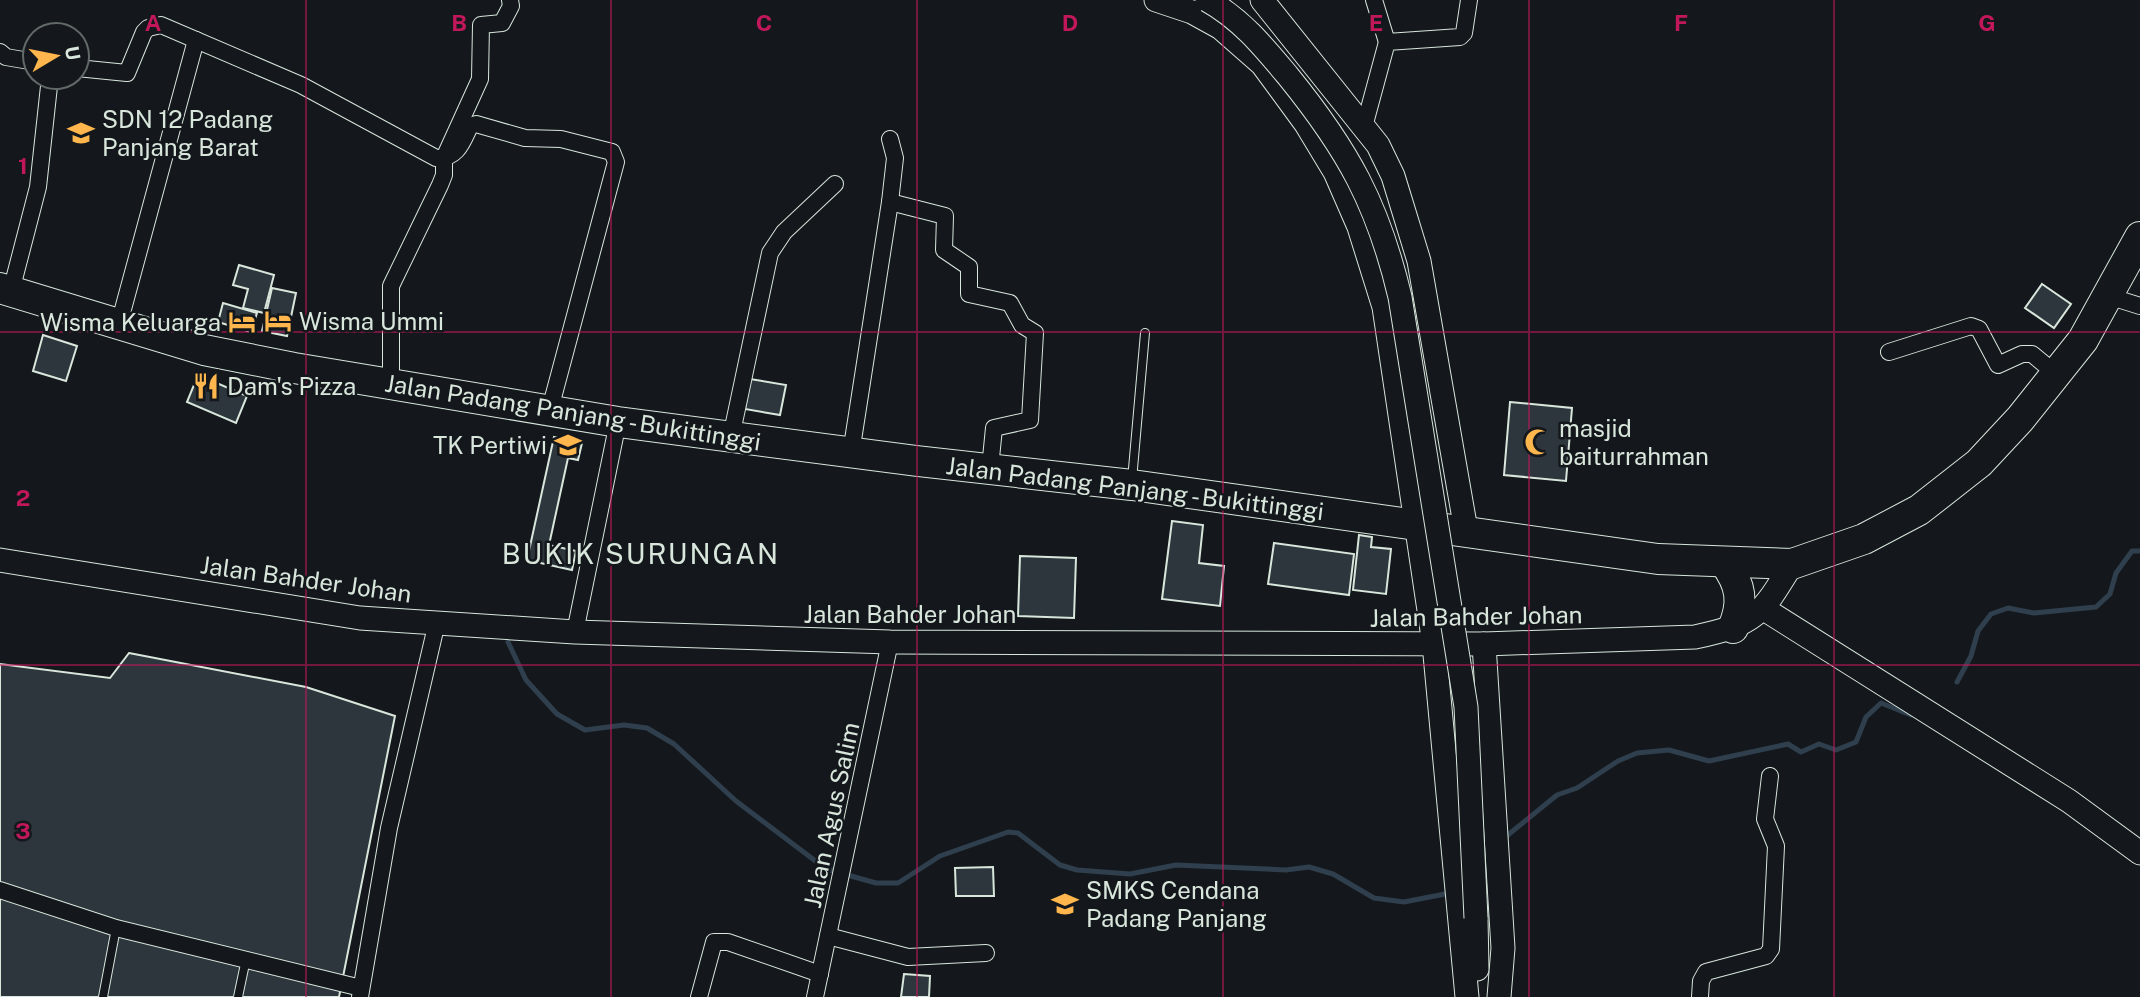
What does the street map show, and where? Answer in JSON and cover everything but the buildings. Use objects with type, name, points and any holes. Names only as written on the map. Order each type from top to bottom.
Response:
[{"type":"highway","name":"Jalan Padang Panjang - Bukittinggi","points":[[5,290],[204,350],[618,422],[851,453],[1132,485],[1658,559],[1792,564],[1864,539],[1919,510],[1979,463],[2020,418],[2083,340],[2140,237]]},
{"type":"highway","points":[[1725,563],[1740,589],[1741,603],[1733,628]]},
{"type":"main road","points":[[1156,0],[1192,12],[1221,28],[1262,64],[1306,124],[1335,172],[1359,227],[1384,307],[1434,644],[1467,997]]},
{"type":"main road","points":[[1207,0],[1239,21],[1254,36],[1339,143],[1362,183],[1390,254],[1400,297],[1466,707],[1488,997]]},
{"type":"main road","points":[[1228,0],[1262,29],[1347,132],[1379,190],[1401,251],[1412,294],[1476,699],[1482,918],[1478,997]]},
{"type":"main road","points":[[1262,0],[1378,145],[1393,176],[1419,261],[1466,530]]},
{"type":"main road","name":"Jalan Bahder Johan","points":[[0,560],[360,618],[575,632],[890,642],[1434,644],[1695,637],[1744,624],[1764,609],[1792,564]]},
{"type":"main road","points":[[1764,609],[2070,800],[2140,853]]},
{"type":"main road","points":[[1484,644],[1503,948],[1499,997]]},
{"type":"street","points":[[391,384],[391,286],[444,175],[444,158],[480,79],[481,25],[502,23],[511,6],[510,0]]},
{"type":"street","points":[[1364,127],[1387,42],[1374,0]]},
{"type":"street","points":[[1387,42],[1460,37],[1464,33],[1469,0]]},
{"type":"street","points":[[91,69],[127,73],[144,32],[161,25],[301,85],[436,158],[444,158],[457,152],[470,126],[476,124],[525,138],[561,139],[612,152],[615,156],[550,409]]},
{"type":"street","points":[[119,324],[196,40]]},
{"type":"street","points":[[0,52],[6,57],[21,60]]},
{"type":"street","points":[[5,290],[38,187],[48,91]]},
{"type":"street","points":[[851,453],[891,202],[895,158],[890,139]]},
{"type":"street","points":[[731,437],[770,253],[784,232],[835,184]]},
{"type":"street","points":[[891,202],[945,216],[944,250],[969,267],[969,294],[1010,303],[1022,325],[1035,333],[1030,420],[994,428],[990,468]]},
{"type":"street","points":[[2108,296],[2140,306]]},
{"type":"street","points":[[1889,352],[1971,326],[1979,329],[1994,363],[2003,365],[2022,355],[2032,354],[2055,373]]},
{"type":"street","points":[[575,632],[618,422]]},
{"type":"street","points":[[0,890],[116,928],[246,958],[360,993],[389,828],[437,622]]},
{"type":"street","name":"Jalan Agus Salim","points":[[815,997],[890,642]]},
{"type":"street","points":[[1700,997],[1701,981],[1706,972],[1766,956],[1771,949],[1776,846],[1765,819],[1770,776]]},
{"type":"street","points":[[828,936],[908,957],[986,953]]},
{"type":"street","points":[[699,997],[714,942],[728,942],[820,974]]},
{"type":"lane","points":[[1132,485],[1145,333]]},
{"type":"lane","points":[[103,997],[116,928]]},
{"type":"lane","points":[[238,997],[246,958]]},
{"type":"waterway","points":[[1957,682],[1971,656],[1978,631],[1991,614],[2008,608],[2034,613],[2096,607],[2110,594],[2116,573],[2132,551],[2140,551]]},
{"type":"waterway","points":[[508,642],[526,680],[557,714],[585,730],[624,725],[647,728],[674,744],[736,801],[826,869],[876,883],[898,883],[940,856],[1008,832],[1018,833],[1060,865],[1077,870],[1130,874],[1176,865],[1286,870],[1309,867],[1333,874],[1374,898],[1404,902],[1450,893]]},
{"type":"waterway","points":[[1503,839],[1557,795],[1577,788],[1618,761],[1637,753],[1669,750],[1709,761],[1788,744],[1801,752],[1819,744],[1836,750],[1856,742],[1866,717],[1881,703],[1911,715]]},
{"type":"place","name":"SDN 12 Padang Panjang Barat","points":[[81,133]]},
{"type":"place","name":"Wisma Ummi","points":[[278,321]]},
{"type":"place","name":"Wisma Keluarga","points":[[242,322]]},
{"type":"place","name":"Dam's Pizza","points":[[206,386]]},
{"type":"place","name":"masjid baiturrahman","points":[[1538,442]]},
{"type":"place","name":"TK Pertiwi","points":[[568,445]]},
{"type":"place","name":"SMKS Cendana Padang Panjang","points":[[1065,904]]},
{"type":"district","name":"BUKIK SURUNGAN","points":[[641,553]]}]
